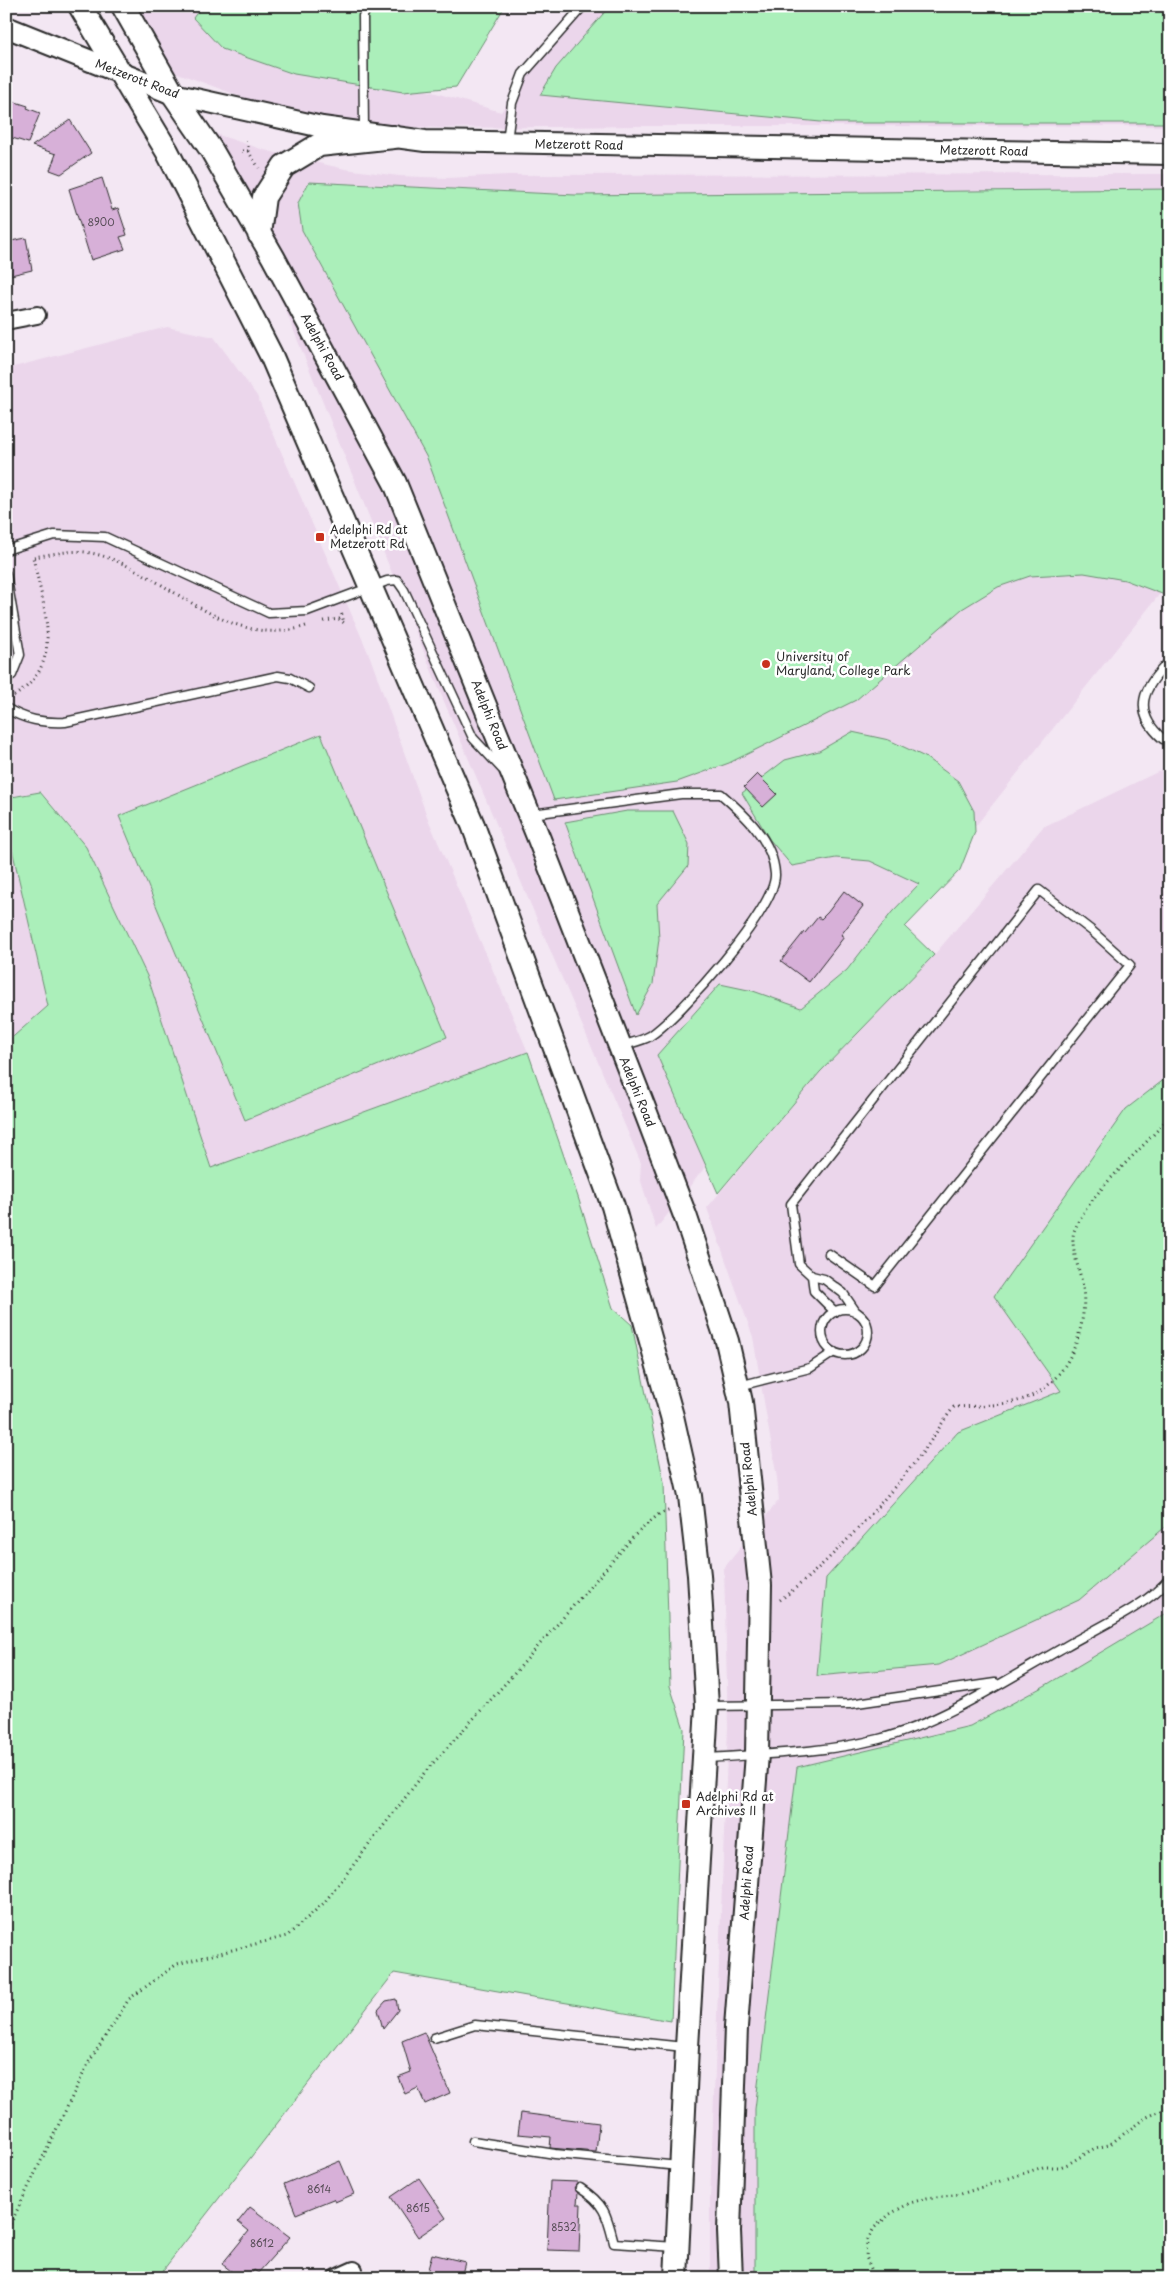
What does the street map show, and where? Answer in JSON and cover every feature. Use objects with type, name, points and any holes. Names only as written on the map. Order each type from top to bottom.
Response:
[{"type":"main road","points":[[80,6],[123,75],[167,152],[271,355],[473,825],[613,1206],[672,1416],[691,1505],[699,1575],[707,1706],[680,2166],[676,2278]]},
{"type":"main road","name":"Adelphi Road","points":[[123,6],[173,94],[212,151],[360,416],[395,484],[529,814],[686,1218],[727,1341],[737,1386],[760,1585],[757,1754],[736,2027],[729,2231],[731,2278]]},
{"type":"main road","points":[[259,234],[264,197],[284,166],[319,145],[394,137]]},
{"type":"street","name":"Metzerott Road","points":[[6,27],[173,94],[322,128],[425,141],[1170,154]]},
{"type":"street","points":[[6,321],[38,315]]},
{"type":"street","points":[[336,2278],[354,2270]]},
{"type":"lane","points":[[364,133],[363,16],[368,6]]},
{"type":"lane","points":[[506,143],[512,103],[523,74],[582,6]]},
{"type":"lane","points":[[6,550],[54,535],[105,537],[269,613],[307,610],[387,581],[397,580],[404,590],[473,738],[517,786]]},
{"type":"lane","points":[[6,574],[20,655],[12,675],[6,677]]},
{"type":"lane","points":[[1170,660],[1146,688],[1144,707],[1149,727],[1163,739],[1170,737]]},
{"type":"lane","points":[[6,708],[17,715],[43,723],[66,722],[278,676],[290,678],[309,688]]},
{"type":"lane","points":[[529,814],[681,794],[721,794],[748,818],[768,848],[775,874],[768,900],[750,927],[708,980],[664,1025],[648,1038],[619,1047]]},
{"type":"lane","points":[[829,1254],[875,1286],[1130,965],[1092,930],[1039,890],[791,1204],[799,1264],[812,1276],[824,1279],[843,1293],[867,1326],[868,1334],[865,1343],[851,1354],[842,1355],[834,1352],[824,1341],[822,1329],[826,1318],[835,1312],[847,1309],[856,1312]]},
{"type":"lane","points":[[812,1276],[814,1291],[835,1312]]},
{"type":"lane","points":[[737,1386],[810,1368],[834,1352]]},
{"type":"lane","points":[[704,1758],[844,1746],[880,1739],[909,1729],[1002,1682],[1126,1612],[1170,1578]]},
{"type":"lane","points":[[707,1706],[757,1707],[850,1704],[1002,1682]]},
{"type":"lane","points":[[434,2038],[475,2025],[687,2048]]},
{"type":"lane","points":[[473,2141],[554,2154],[680,2166]]},
{"type":"lane","points":[[580,2188],[598,2200],[608,2221],[614,2243],[676,2247]]},
{"type":"path","points":[[248,141],[248,151],[262,172]]},
{"type":"path","points":[[242,151],[248,151]]},
{"type":"path","points":[[6,698],[15,696],[32,684],[42,667],[48,648],[47,631],[31,543]]},
{"type":"path","points":[[760,1616],[797,1588],[883,1500],[920,1455],[954,1407],[983,1406],[1028,1398],[1051,1384],[1066,1362],[1080,1330],[1083,1289],[1075,1256],[1074,1230],[1097,1196],[1158,1132],[1170,1116]]},
{"type":"path","points":[[6,2233],[89,2062],[129,1999],[177,1964],[287,1936],[324,1903],[425,1772],[514,1674],[635,1535],[659,1514],[691,1505]]},
{"type":"path","points":[[875,2278],[866,2257],[867,2241],[874,2228],[890,2214],[927,2198],[961,2194],[1043,2167],[1060,2167],[1068,2164],[1095,2148],[1109,2145],[1144,2118],[1170,2107]]},
{"type":"shaded area","points":[[114,6],[302,6],[405,84],[501,112],[575,6],[1170,6],[1170,126],[440,128],[350,124],[284,110],[247,99],[151,63]]},
{"type":"shaded area","name":"University of Maryland, College Park","points":[[191,126],[264,150],[301,159],[345,169],[399,176],[447,178],[508,175],[1170,174],[1170,581],[656,1229],[640,1178],[641,1163],[443,699],[283,304]]},
{"type":"shaded area","points":[[167,327],[214,337],[257,396],[370,657],[428,819],[528,1052],[211,1168],[148,978],[86,847],[41,792],[6,797],[6,369]]},
{"type":"shaded area","points":[[1170,766],[1170,2278],[710,2278],[710,2200],[728,1727],[724,1568],[779,1500],[753,1337],[707,1208],[820,1072],[934,955],[1043,827]]},
{"type":"shaded area","points":[[6,823],[48,1006],[6,1043]]},
{"type":"green space","points":[[202,6],[505,6],[456,87],[403,92],[294,74],[222,49],[193,18]]},
{"type":"green space","points":[[610,6],[1170,6],[1170,123],[831,123],[540,95],[556,68]]},
{"type":"green space","name":"University of Maryland, College Park","points":[[309,182],[575,195],[1170,189],[1170,597],[1125,580],[1084,573],[1030,576],[998,587],[962,609],[856,700],[729,763],[677,782],[554,800],[427,458],[302,230],[298,203]]},
{"type":"green space","points":[[852,732],[889,740],[925,757],[958,781],[974,811],[975,832],[960,870],[905,927],[934,955],[820,1072],[718,1193],[657,1055],[720,984],[753,991],[801,1008],[847,970],[892,912],[919,884],[870,861],[836,858],[792,866],[770,840],[742,793],[785,760],[819,751]]},
{"type":"green space","points":[[321,734],[447,1037],[245,1120],[119,816]]},
{"type":"green space","points":[[40,792],[86,847],[148,978],[211,1168],[528,1052],[578,1197],[613,1308],[632,1325],[664,1483],[670,1686],[684,1729],[671,2021],[394,1973],[157,2278],[6,2278],[6,1043],[48,1006],[6,823],[6,798]]},
{"type":"green space","points":[[627,811],[673,811],[689,844],[688,866],[657,904],[659,939],[653,984],[636,1015],[565,822]]},
{"type":"green space","points":[[1170,1075],[1170,1523],[1079,1600],[939,1665],[817,1676],[826,1578],[958,1432],[1061,1391],[994,1296],[1126,1109]]},
{"type":"green space","points":[[1170,1611],[1170,2278],[755,2278],[755,2109],[797,1767],[970,1726],[1046,1685]]},
{"type":"building","points":[[6,99],[28,106],[27,108],[40,113],[28,143],[6,136]]},
{"type":"building","points":[[70,120],[91,153],[61,174],[50,170],[56,154],[32,146]]},
{"type":"building","points":[[102,178],[112,210],[118,208],[127,235],[120,237],[125,249],[91,260],[69,189]]},
{"type":"building","points":[[26,238],[32,270],[11,275],[11,272],[6,273],[6,242]]},
{"type":"building","points":[[757,774],[777,794],[763,807],[744,787]]},
{"type":"building","points":[[844,891],[863,906],[841,935],[844,937],[809,982],[781,961],[804,932],[818,917],[821,919],[828,912]]},
{"type":"building","points":[[396,1999],[398,2010],[383,2029],[378,2010],[386,2001]]},
{"type":"building","points":[[424,2032],[450,2093],[425,2104],[418,2088],[405,2094],[398,2077],[411,2072],[402,2041]]},
{"type":"building","points":[[521,2113],[599,2123],[596,2152],[550,2148],[551,2137],[518,2134]]},
{"type":"building","points":[[340,2161],[354,2194],[335,2202],[333,2199],[296,2214],[284,2184]]},
{"type":"building","points":[[419,2178],[446,2218],[418,2237],[391,2197]]},
{"type":"building","points":[[550,2181],[578,2182],[574,2188],[578,2193],[577,2204],[581,2204],[579,2251],[547,2250]]},
{"type":"building","points":[[250,2207],[290,2237],[258,2273],[254,2270],[248,2278],[240,2278],[222,2264],[249,2231],[238,2222]]},
{"type":"building","points":[[432,2254],[465,2262],[461,2278],[431,2278],[432,2275],[427,2273]]},
{"type":"place","name":"Adelphi Rd at Metzerott Rd","points":[[320,537]]},
{"type":"place","name":"University of Maryland, College Park","points":[[766,664]]},
{"type":"place","name":"Adelphi Rd at Archives II","points":[[686,1804]]}]
